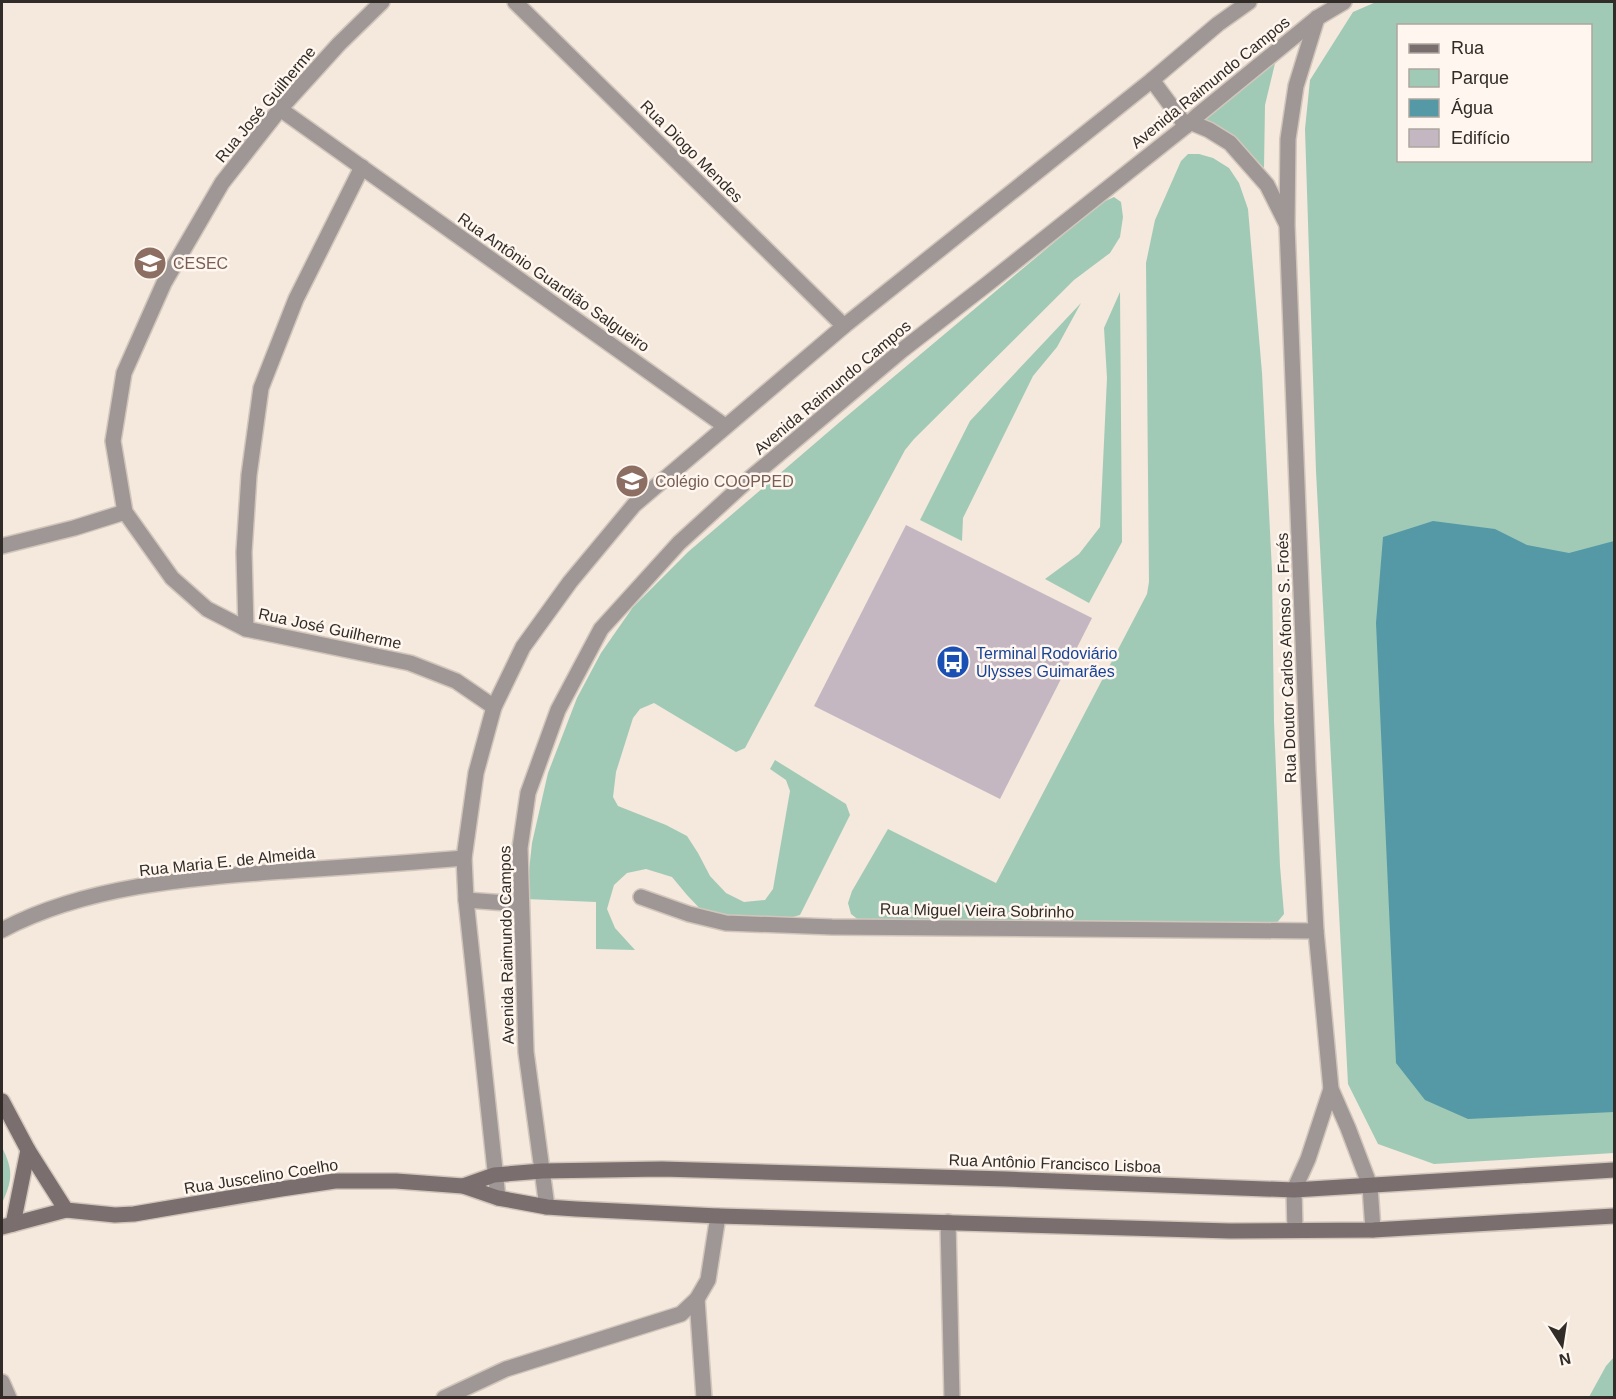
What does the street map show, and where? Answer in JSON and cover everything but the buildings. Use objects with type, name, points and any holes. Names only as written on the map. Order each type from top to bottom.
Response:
[{"type":"main road","points":[[2,1101],[28,1150],[66,1210],[7,1226]]},
{"type":"main road","points":[[7,1226],[28,1150]]},
{"type":"main road","name":"Rua Antônio Francisco Lisboa","points":[[494,1175],[542,1171],[662,1169],[1294,1190],[1614,1170]]},
{"type":"main road","name":"Rua Juscelino Coelho","points":[[463,1186],[494,1175]]},
{"type":"main road","name":"Rua Juscelino Coelho","points":[[66,1210],[115,1215],[134,1214],[335,1182],[396,1181],[463,1186],[498,1198]]},
{"type":"main road","points":[[498,1198],[547,1207],[718,1216],[1230,1231],[1373,1230],[1614,1216]]},
{"type":"street","name":"Rua José Guilherme","points":[[382,2],[339,44],[280,109],[222,183],[164,283],[124,373],[113,441],[125,512],[172,578],[207,609],[246,629],[410,663],[456,681],[494,707]]},
{"type":"street","name":"Rua Diogo Mendes","points":[[515,2],[844,326]]},
{"type":"street","name":"Avenida Raimundo Campos","points":[[498,1198],[466,900],[464,858],[476,773],[494,707],[523,647],[577,574],[634,505],[844,326],[1152,80],[1218,24],[1249,2]]},
{"type":"street","name":"Avenida Raimundo Campos","points":[[547,1207],[526,1052],[520,848],[528,793],[558,710],[601,629],[679,543],[748,480],[901,351],[1188,124],[1317,18],[1344,2]]},
{"type":"street","name":"Rua Doutor Carlos Afonso S. Froés","points":[[1317,18],[1296,86],[1288,139],[1287,225],[1308,783],[1316,932],[1331,1089]]},
{"type":"street","points":[[1152,80],[1188,124],[1230,142],[1267,185],[1287,225]]},
{"type":"street","name":"Rua Antônio Guardião Salgueiro","points":[[280,109],[725,426]]},
{"type":"street","points":[[246,629],[244,552],[249,475],[261,388],[296,299],[362,167]]},
{"type":"street","points":[[2,546],[74,528],[125,512]]},
{"type":"street","name":"Rua Maria E. de Almeida","points":[[2,930],[23,919],[94,896],[163,883],[464,858]]},
{"type":"street","name":"Rua Miguel Vieira Sobrinho","points":[[641,897],[689,914],[726,923],[821,927],[1316,932]]},
{"type":"street","points":[[466,900],[522,904]]},
{"type":"street","points":[[1331,1089],[1370,1186],[1373,1230]]},
{"type":"street","points":[[1295,1230],[1294,1190],[1308,1159],[1331,1089]]},
{"type":"street","points":[[444,1398],[506,1369],[681,1314],[697,1299],[708,1280],[718,1216]]},
{"type":"street","points":[[948,1222],[952,1398]]},
{"type":"street","points":[[697,1299],[704,1398]]},
{"type":"street","points":[[2,1382],[9,1398]]},
{"type":"green space","points":[[1376,2],[1614,2],[1614,1153],[1434,1164],[1378,1144],[1348,1084],[1316,471],[1305,129],[1310,80],[1353,12]]},
{"type":"green space","points":[[1277,55],[1265,105],[1264,168],[1234,136],[1199,123]]},
{"type":"green space","points":[[1188,154],[1213,158],[1229,168],[1239,183],[1248,209],[1262,373],[1272,571],[1274,722],[1284,914],[1275,925],[860,921],[851,914],[848,903],[852,891],[888,829],[996,883],[1147,594],[1149,582],[1146,263],[1155,220],[1181,161]]},
{"type":"green space","points":[[1114,197],[1121,202],[1123,217],[1120,237],[1110,253],[1074,280],[905,450],[745,748],[736,752],[654,703],[640,709],[633,718],[616,772],[613,797],[618,806],[687,836],[710,876],[726,893],[744,902],[765,900],[773,889],[790,791],[786,780],[770,769],[775,760],[846,804],[850,815],[800,915],[786,919],[706,915],[672,877],[646,869],[627,873],[614,885],[607,909],[615,928],[635,950],[596,949],[596,902],[526,899],[532,843],[548,773],[577,698],[601,653],[633,607],[688,552],[841,421],[1101,203]]},
{"type":"green space","points":[[1120,292],[1122,542],[1089,603],[1045,579],[1079,554],[1100,527],[1107,378],[1104,328]]},
{"type":"green space","points":[[1081,303],[1057,347],[1033,376],[963,518],[962,541],[920,520],[970,421]]},
{"type":"green space","points":[[2,1147],[10,1168],[10,1181],[2,1203]]},
{"type":"green space","points":[[1614,1357],[1614,1397],[1589,1397],[1606,1366]]},
{"type":"water","points":[[1433,521],[1495,529],[1527,545],[1569,553],[1614,541],[1614,1112],[1468,1119],[1425,1100],[1396,1063],[1376,623],[1383,537]]},
{"type":"place","name":"CESEC","points":[[150,263]]},
{"type":"place","name":"Colégio COOPPED","points":[[632,481]]},
{"type":"place","name":"Terminal Rodoviário Ulysses Guimarães","points":[[953,662]]}]
